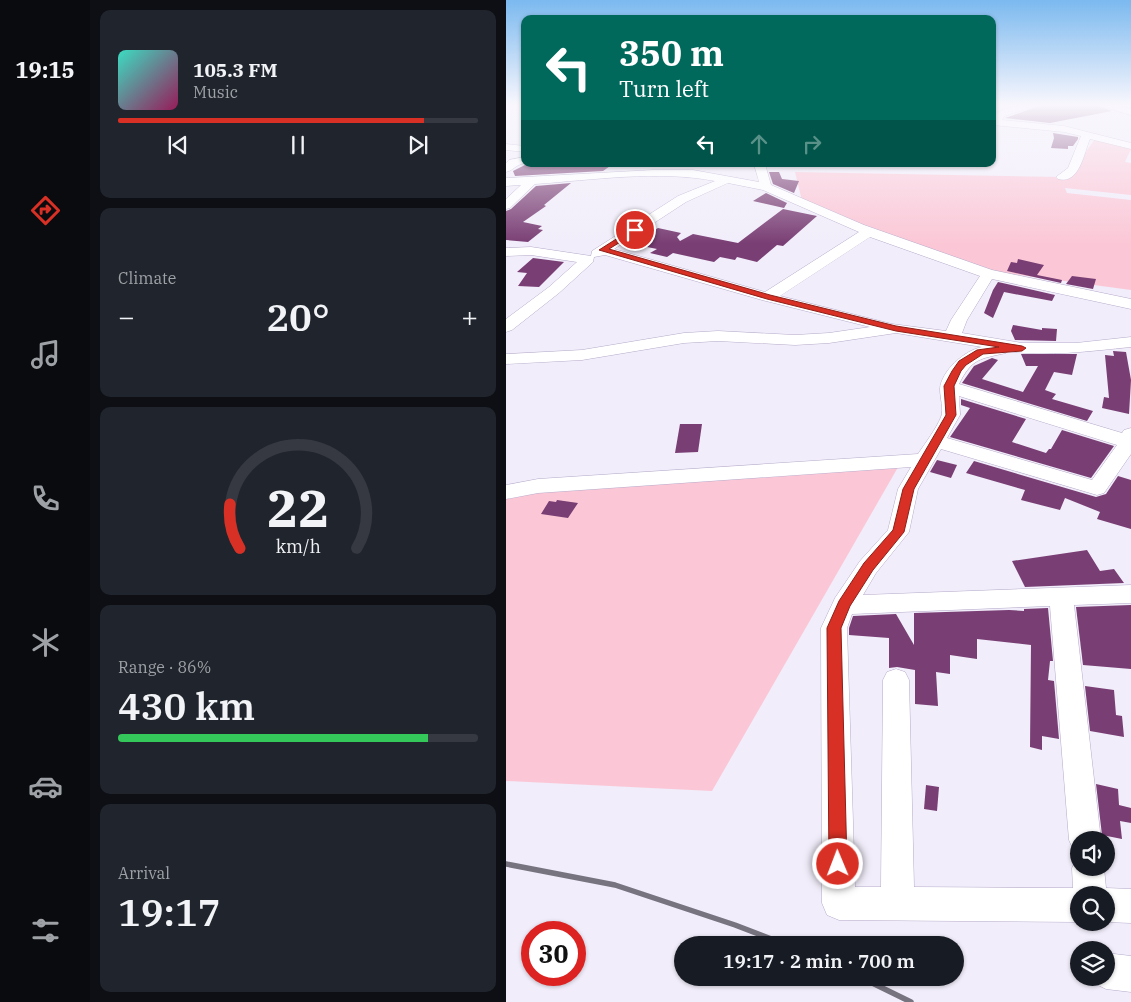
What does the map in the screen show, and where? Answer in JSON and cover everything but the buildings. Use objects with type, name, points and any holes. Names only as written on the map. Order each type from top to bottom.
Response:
[{"type":"street","points":[[1062,177],[1073,170],[1080,151]]},
{"type":"street","points":[[506,169],[513,162],[521,161]]},
{"type":"street","points":[[660,167],[766,187],[870,231],[988,274],[1131,304]]},
{"type":"street","points":[[506,182],[761,168],[766,187]]},
{"type":"street","points":[[506,205],[532,180]]},
{"type":"street","points":[[506,327],[554,290],[588,259],[682,198],[726,180]]},
{"type":"street","points":[[767,297],[870,231]]},
{"type":"street","points":[[603,250],[767,297],[896,328],[1022,348]]},
{"type":"street","points":[[506,252],[531,251],[588,259]]},
{"type":"street","points":[[952,337],[959,320],[988,274]]},
{"type":"street","points":[[506,359],[582,355],[684,338],[718,336],[795,340],[829,338],[896,328]]},
{"type":"street","points":[[1070,905],[839,903],[834,628],[844,605],[868,566],[898,532],[908,489],[923,460],[951,415],[949,386],[956,371],[972,356],[987,351],[1022,348],[1127,348]]},
{"type":"street","points":[[936,441],[1097,488],[1130,438],[949,386]]},
{"type":"street","points":[[506,492],[557,485],[923,460]]},
{"type":"street","points":[[844,605],[1131,594]]},
{"type":"street","points":[[1061,598],[1084,831]]},
{"type":"street","points":[[896,680],[898,904]]},
{"type":"street","points":[[1115,905],[1131,906]]},
{"type":"street","points":[[1115,972],[1131,974]]},
{"type":"shaded area","points":[[1087,151],[1130,151],[1125,162],[1131,163],[1131,195],[1065,188],[1067,193],[1131,200],[1131,290],[975,269],[802,201],[795,172],[1062,177],[1073,170]]},
{"type":"shaded area","points":[[901,462],[712,791],[506,781],[506,491]]},
{"type":"railway","points":[[506,864],[615,885],[764,936]]},
{"type":"railway","points":[[878,986],[911,1002]]},
{"type":"route","points":[[635,230],[603,250],[767,297],[896,328],[1022,348],[980,352],[962,363],[956,371],[949,386],[951,415],[923,460],[908,489],[898,532],[868,566],[844,605],[834,628],[838,864]]}]
